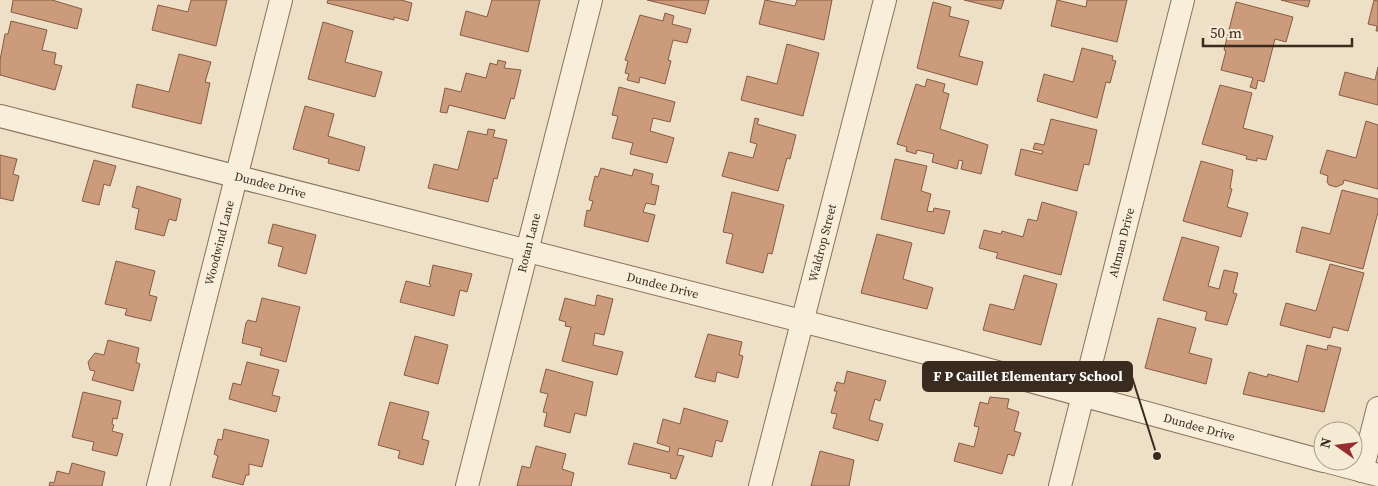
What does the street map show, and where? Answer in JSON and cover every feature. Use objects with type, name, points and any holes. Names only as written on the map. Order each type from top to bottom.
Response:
[{"type":"street","name":"Woodwind Lane","points":[[158,486],[281,0]]},
{"type":"street","name":"Rotan Lane","points":[[468,486],[526,250],[591,0]]},
{"type":"street","name":"Waldrop Street","points":[[760,486],[885,0]]},
{"type":"street","name":"Altman Drive","points":[[1060,486],[1183,0]]},
{"type":"street","name":"Dundee Drive","points":[[0,116],[236,178],[387,213],[802,321],[1313,458]]},
{"type":"street","points":[[1370,473],[1378,408]]},
{"type":"building","points":[[13,0],[52,0],[82,9],[77,29],[11,12]]},
{"type":"building","points":[[191,0],[227,0],[216,46],[152,30],[158,5],[188,12]]},
{"type":"building","points":[[328,0],[401,0],[412,3],[408,21],[394,17],[394,20],[327,3]]},
{"type":"building","points":[[492,0],[540,0],[528,52],[460,35],[466,11],[487,17]]},
{"type":"building","points":[[647,0],[709,0],[705,14]]},
{"type":"building","points":[[765,0],[795,6],[797,0],[832,0],[824,40],[759,24]]},
{"type":"building","points":[[964,0],[1004,0],[1001,9]]},
{"type":"building","points":[[1057,0],[1086,7],[1087,0],[1127,0],[1117,42],[1051,26]]},
{"type":"building","points":[[1281,0],[1310,0],[1308,7]]},
{"type":"building","points":[[1374,0],[1378,1],[1378,31],[1376,31],[1377,26],[1368,24]]},
{"type":"building","points":[[933,2],[951,7],[949,16],[969,21],[959,56],[983,62],[977,85],[917,68]]},
{"type":"building","points":[[1236,2],[1293,17],[1286,42],[1275,39],[1264,82],[1258,80],[1256,89],[1250,87],[1253,78],[1221,70]]},
{"type":"building","points":[[665,13],[674,16],[672,24],[691,29],[687,43],[673,40],[668,60],[671,61],[665,84],[640,77],[639,83],[627,80],[629,74],[625,73],[628,61],[625,60],[640,15],[663,21]]},
{"type":"building","points":[[11,21],[47,30],[42,50],[56,53],[54,64],[62,66],[55,90],[0,75],[0,60],[5,34],[8,34]]},
{"type":"building","points":[[323,22],[353,31],[345,62],[382,72],[375,97],[308,79]]},
{"type":"building","points":[[787,44],[819,53],[803,116],[741,100],[747,76],[777,84]]},
{"type":"building","points":[[1082,48],[1113,56],[1112,60],[1116,61],[1110,83],[1106,82],[1097,118],[1037,101],[1044,74],[1073,82]]},
{"type":"building","points":[[179,54],[211,62],[205,82],[210,83],[201,124],[132,107],[137,84],[169,92]]},
{"type":"building","points":[[498,60],[506,62],[504,68],[521,70],[514,99],[511,98],[505,119],[449,105],[447,113],[440,112],[445,88],[461,92],[466,73],[486,78],[490,63],[497,65]]},
{"type":"building","points":[[1378,67],[1378,105],[1339,95],[1345,72],[1375,80]]},
{"type":"building","points":[[927,79],[945,84],[943,92],[949,94],[940,129],[988,145],[981,174],[961,169],[963,161],[959,160],[957,169],[932,162],[934,154],[917,150],[916,154],[906,151],[907,147],[897,144],[916,84],[925,87]]},
{"type":"building","points":[[1220,85],[1252,93],[1243,128],[1273,136],[1266,160],[1257,158],[1257,161],[1246,159],[1247,156],[1202,144]]},
{"type":"building","points":[[619,87],[675,102],[670,122],[653,118],[650,131],[674,138],[667,163],[630,154],[633,143],[612,138],[618,116],[612,115]]},
{"type":"building","points":[[305,106],[334,114],[328,136],[365,147],[359,171],[328,163],[329,159],[293,149]]},
{"type":"building","points":[[755,118],[759,119],[757,124],[796,135],[790,159],[787,158],[778,191],[722,176],[729,152],[753,158],[757,144],[750,142]]},
{"type":"building","points":[[1051,119],[1097,130],[1089,165],[1084,164],[1077,191],[1015,175],[1021,149],[1042,154],[1043,151],[1033,149],[1035,143],[1044,145]]},
{"type":"building","points":[[1366,121],[1378,125],[1378,189],[1344,180],[1343,184],[1336,187],[1329,185],[1327,182],[1328,176],[1320,173],[1327,150],[1356,158]]},
{"type":"building","points":[[488,129],[495,130],[493,137],[507,140],[497,179],[494,178],[488,202],[428,188],[434,164],[458,170],[468,131],[487,135]]},
{"type":"building","points":[[0,155],[17,159],[13,174],[19,176],[13,201],[0,198]]},
{"type":"building","points":[[895,159],[927,166],[921,191],[931,194],[927,211],[933,212],[934,208],[950,211],[944,234],[881,219]]},
{"type":"building","points":[[94,160],[116,166],[110,186],[104,184],[99,205],[82,201]]},
{"type":"building","points":[[1201,161],[1233,170],[1230,188],[1232,189],[1227,207],[1248,213],[1241,237],[1183,221]]},
{"type":"building","points":[[601,168],[632,176],[634,169],[653,174],[651,184],[659,186],[655,205],[646,203],[643,212],[655,215],[648,242],[584,226],[587,210],[590,211],[593,201],[589,200],[595,176],[598,177]]},
{"type":"building","points":[[137,186],[181,199],[176,221],[169,219],[164,236],[135,229],[139,209],[132,207]]},
{"type":"building","points":[[1342,190],[1378,199],[1378,212],[1363,269],[1296,252],[1302,227],[1330,234]]},
{"type":"building","points":[[732,192],[784,205],[772,254],[768,253],[763,273],[726,263],[733,234],[723,232]]},
{"type":"building","points":[[1042,202],[1077,212],[1061,275],[996,258],[998,253],[979,248],[984,230],[1001,234],[1002,231],[1023,237],[1028,219],[1037,221]]},
{"type":"building","points":[[273,224],[316,235],[306,274],[278,266],[283,247],[268,243]]},
{"type":"building","points":[[877,234],[912,243],[903,279],[933,288],[927,309],[861,293]]},
{"type":"building","points":[[1182,237],[1219,247],[1208,286],[1219,289],[1224,270],[1238,273],[1233,293],[1237,294],[1227,325],[1205,320],[1207,312],[1163,300]]},
{"type":"building","points":[[116,261],[155,271],[149,295],[157,297],[151,321],[125,315],[127,309],[105,304]]},
{"type":"building","points":[[1330,264],[1364,273],[1348,331],[1333,327],[1330,338],[1280,325],[1286,303],[1316,311]]},
{"type":"building","points":[[433,265],[472,274],[467,292],[460,290],[454,316],[400,302],[406,281],[430,287]]},
{"type":"building","points":[[1024,275],[1057,284],[1041,345],[983,330],[990,304],[1014,310]]},
{"type":"building","points":[[597,295],[613,299],[604,335],[595,333],[593,345],[623,352],[617,375],[562,361],[571,327],[565,326],[566,322],[559,320],[565,298],[595,306]]},
{"type":"building","points":[[262,298],[300,307],[286,362],[260,355],[262,348],[242,343],[246,323],[248,320],[256,322]]},
{"type":"building","points":[[1158,318],[1196,328],[1189,353],[1212,359],[1206,384],[1145,368]]},
{"type":"building","points":[[708,334],[742,342],[739,355],[743,356],[738,378],[717,372],[715,382],[695,377]]},
{"type":"building","points":[[415,336],[448,345],[438,384],[404,375]]},
{"type":"building","points":[[108,340],[139,348],[136,362],[140,364],[133,391],[92,380],[95,371],[90,370],[88,362],[95,353],[104,355]]},
{"type":"building","points":[[1307,345],[1327,350],[1328,345],[1341,348],[1324,412],[1243,394],[1249,372],[1267,377],[1268,374],[1298,382]]},
{"type":"building","points":[[247,362],[279,370],[272,395],[280,397],[276,412],[229,399],[233,383],[241,385]]},
{"type":"building","points":[[546,369],[593,382],[586,416],[575,413],[570,433],[544,426],[547,413],[543,412],[548,394],[540,392]]},
{"type":"building","points":[[847,371],[886,381],[880,401],[875,399],[869,420],[883,424],[878,441],[833,428],[837,414],[831,413],[837,391],[834,391],[837,382],[844,384]]},
{"type":"building","points":[[83,392],[121,401],[117,419],[113,418],[112,424],[114,425],[112,431],[123,434],[117,456],[92,450],[94,442],[72,437]]},
{"type":"building","points":[[990,397],[1009,399],[1007,408],[1019,412],[1014,431],[1021,433],[1014,456],[1008,454],[1002,474],[954,461],[959,443],[974,447],[979,427],[974,426],[980,402],[988,404]]},
{"type":"building","points":[[390,402],[429,412],[422,439],[429,441],[423,465],[398,458],[400,451],[378,445]]},
{"type":"building","points":[[684,408],[728,421],[722,442],[716,440],[712,457],[679,448],[677,455],[684,456],[676,479],[670,478],[671,474],[628,464],[634,443],[669,452],[670,447],[657,443],[663,419],[680,424]]},
{"type":"building","points":[[224,429],[269,440],[262,467],[249,464],[249,475],[246,475],[243,485],[212,477],[218,456],[214,454],[218,439],[222,440]]},
{"type":"building","points":[[536,446],[566,454],[562,469],[574,473],[571,486],[517,486],[522,466],[530,468]]},
{"type":"building","points":[[820,451],[854,460],[849,486],[811,486]]},
{"type":"building","points":[[72,463],[105,472],[102,486],[49,486],[50,482],[54,483],[57,471],[69,474]]},
{"type":"place","name":"F P Caillet Elementary School","points":[[1157,456]]}]
